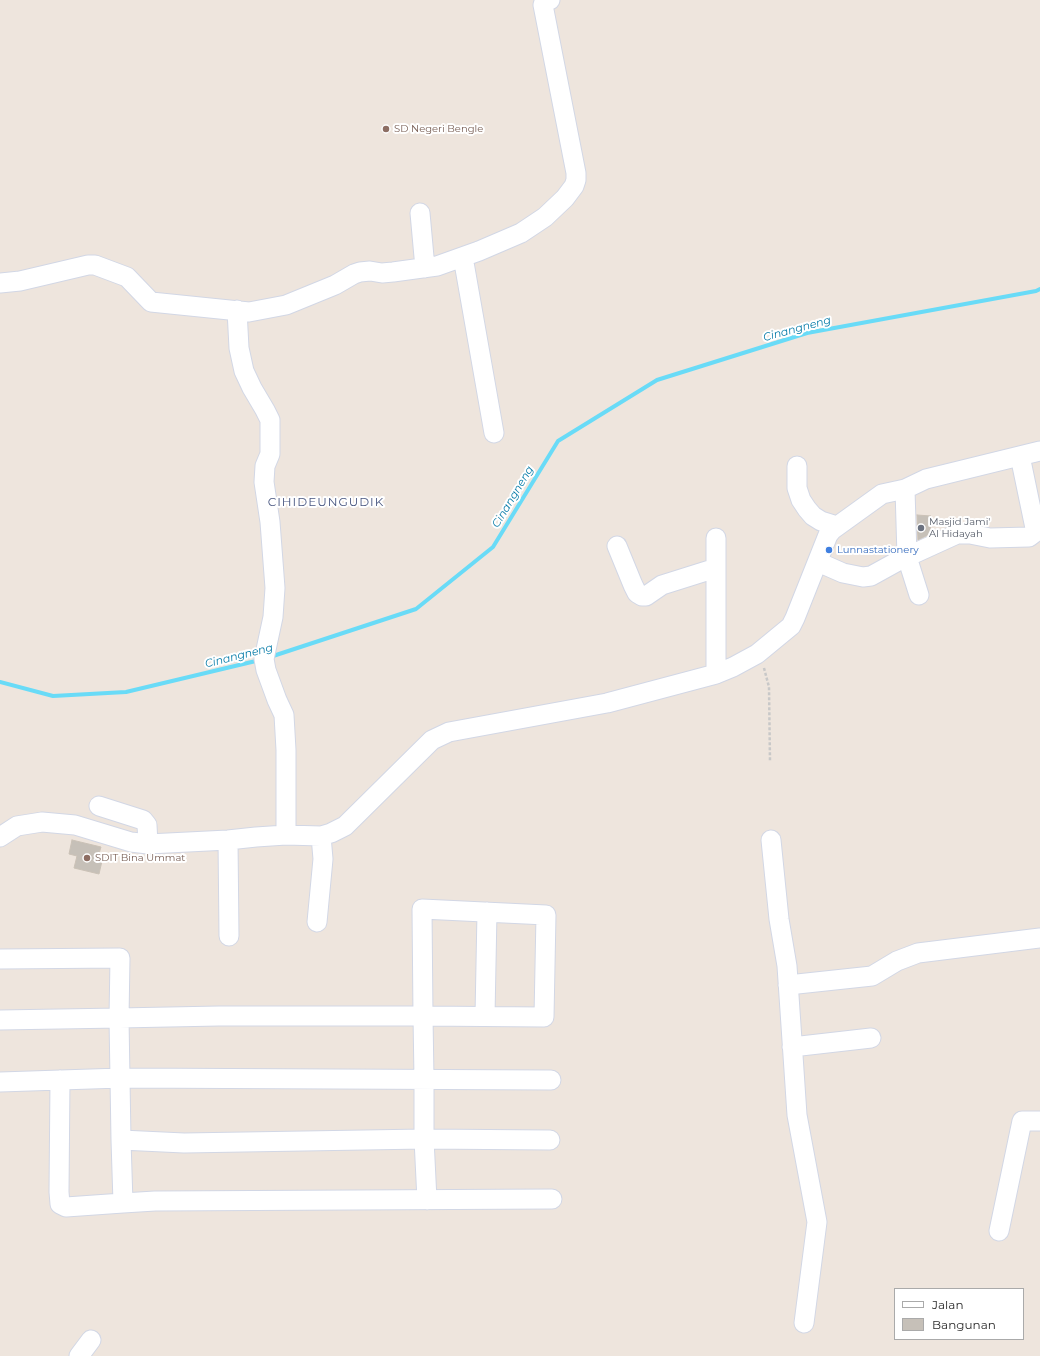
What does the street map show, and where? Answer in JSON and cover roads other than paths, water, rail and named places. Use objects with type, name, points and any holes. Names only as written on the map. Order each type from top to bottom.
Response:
[{"type":"street","points":[[0,283],[88,265],[95,265],[127,277],[151,302],[249,312],[286,305],[335,285],[360,272],[370,271],[388,273],[437,266],[521,233],[545,217],[565,198],[574,186],[576,180],[576,173],[543,5],[544,2],[550,0]]},
{"type":"street","points":[[420,213],[425,268]]},
{"type":"street","points":[[463,257],[494,433]]},
{"type":"street","points":[[237,310],[239,348],[244,371],[270,420],[270,454],[265,466],[264,482],[270,522],[275,588],[273,617],[264,659],[266,670],[284,715],[286,750],[286,835]]},
{"type":"street","points":[[0,837],[17,826],[42,822],[75,826],[131,842],[148,844],[228,840],[286,835],[321,836],[331,833],[342,828],[432,740],[449,732],[607,703],[716,674],[733,667],[757,654],[791,626],[828,535],[837,526],[882,494],[905,489],[926,479],[1040,451]]},
{"type":"street","points":[[818,562],[843,573],[863,578],[871,576],[907,557],[957,534],[970,534],[998,538],[1025,538],[1033,534],[1035,528],[1020,456]]},
{"type":"street","points":[[796,466],[796,488],[807,510],[821,521],[837,526]]},
{"type":"street","points":[[905,489],[907,557],[919,595]]},
{"type":"street","points":[[716,538],[716,674]]},
{"type":"street","points":[[617,546],[637,593],[642,596],[646,596],[662,585],[716,568]]},
{"type":"street","points":[[98,806],[143,820],[147,825],[148,844]]},
{"type":"street","points":[[316,922],[323,859],[321,836]]},
{"type":"street","points":[[228,840],[229,936]]},
{"type":"street","points":[[771,840],[778,905],[787,966],[796,1115],[817,1222],[804,1323]]},
{"type":"street","points":[[0,1020],[219,1016],[424,1016],[485,1016],[544,1017],[546,915],[422,909],[424,1016],[424,1139],[427,1200]]},
{"type":"street","points":[[485,1016],[487,912]]},
{"type":"street","points":[[788,985],[872,976],[897,961],[918,953],[1040,938]]},
{"type":"street","points":[[0,959],[120,958],[119,1018],[123,1203]]},
{"type":"street","points":[[792,1047],[871,1038]]},
{"type":"street","points":[[0,1082],[121,1078],[551,1080]]},
{"type":"street","points":[[60,1080],[58,1192],[60,1204],[66,1207],[163,1201],[552,1199]]},
{"type":"street","points":[[999,1231],[1022,1121],[1040,1121]]},
{"type":"street","points":[[121,1140],[184,1143],[424,1139],[550,1140]]},
{"type":"street","points":[[79,1356],[91,1340]]},
{"type":"waterway","name":"Cinangneng","points":[[270,657],[416,609],[493,547],[558,441],[657,380],[807,333],[1036,291],[1040,289]]},
{"type":"waterway","name":"Cinangneng","points":[[0,682],[53,696],[126,692],[260,660]]},
{"type":"place","name":"SD Negeri Bengle","points":[[386,129]]},
{"type":"place","name":"Masjid Jami' Al Hidayah","points":[[921,528]]},
{"type":"place","name":"Lunnastationery","points":[[829,550]]},
{"type":"place","name":"SDIT Bina Ummat","points":[[87,858]]},
{"type":"district","name":"CIHIDEUNGUDIK","points":[[326,502]]}]
